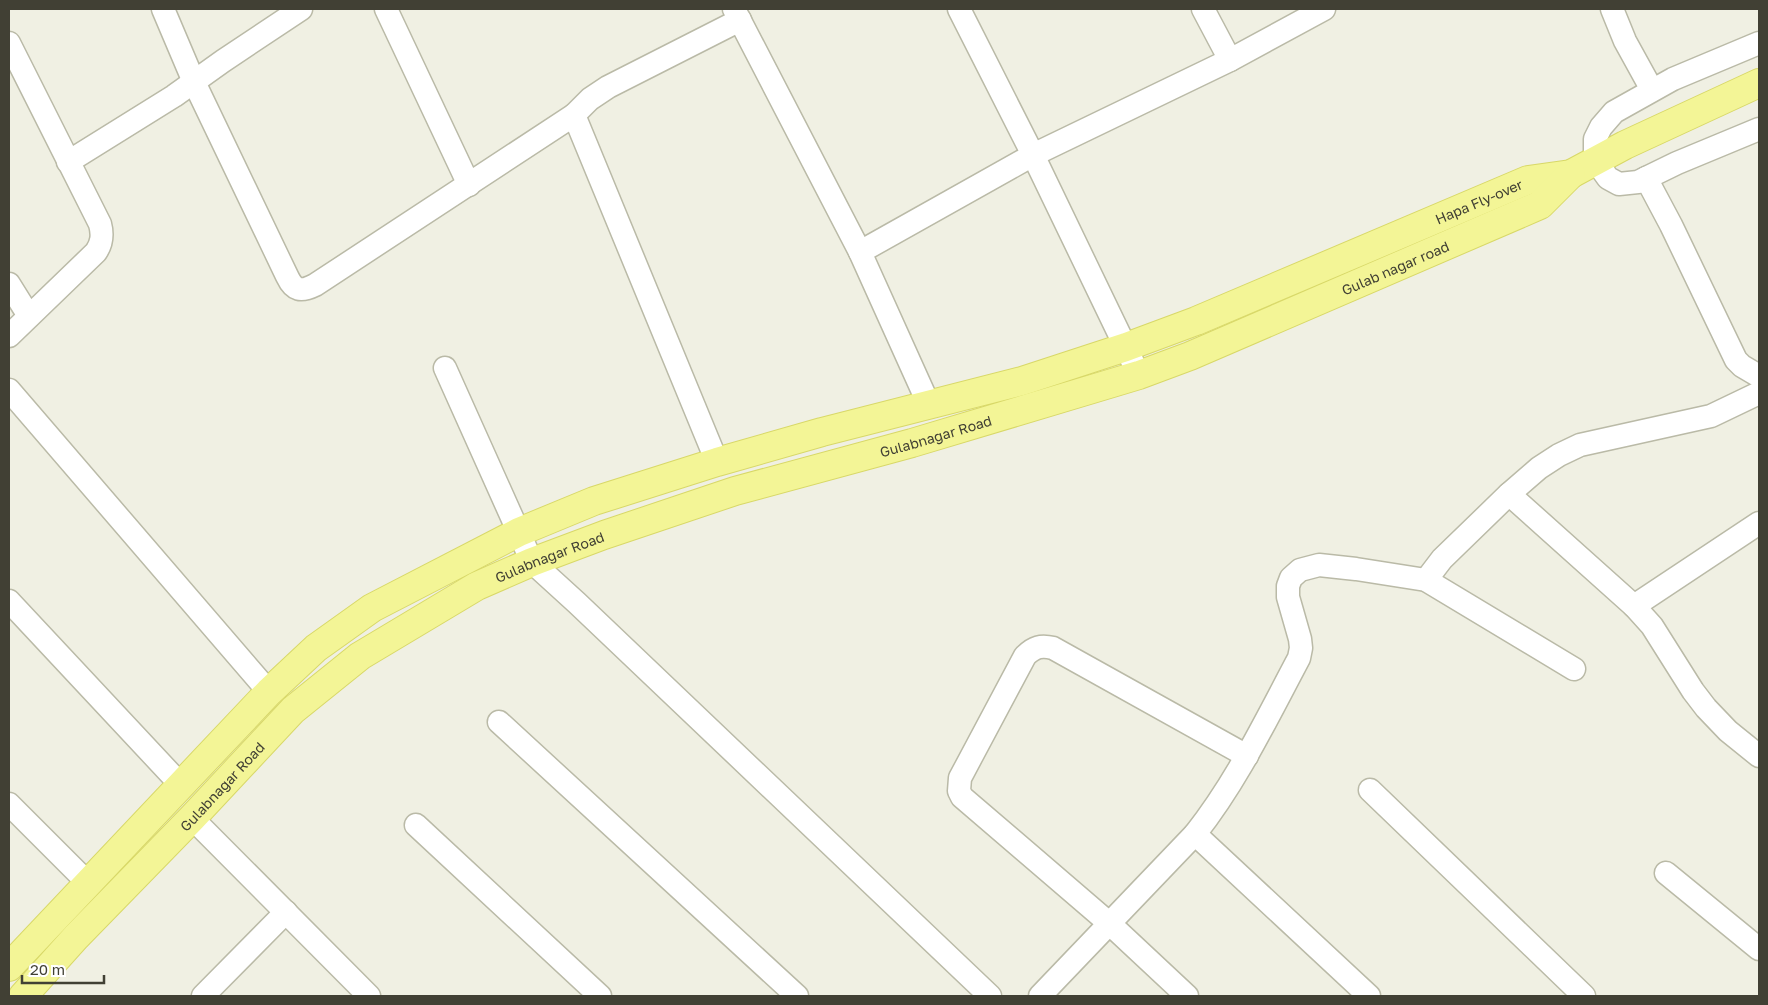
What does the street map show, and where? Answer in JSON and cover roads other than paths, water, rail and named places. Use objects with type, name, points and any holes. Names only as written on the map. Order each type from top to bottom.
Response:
[{"type":"main road","name":"Hapa Fly-over","points":[[1196,321],[1528,180],[1571,174],[1625,145],[1759,83]]},
{"type":"main road","name":"Gulab nagar road","points":[[1210,348],[1540,205],[1571,174]]},
{"type":"main road","name":"Gulabnagar Road","points":[[9,967],[269,692],[316,648],[372,608],[519,532],[594,502],[717,462],[822,432],[1022,382],[1196,321]]},
{"type":"main road","name":"Gulabnagar Road","points":[[23,996],[293,710],[360,656],[478,586],[532,562],[604,535],[735,491],[912,443],[1139,375],[1210,348]]},
{"type":"street","points":[[163,9],[194,82],[291,284],[297,289],[306,290],[574,115],[590,99],[608,87],[737,14],[860,252],[929,405]]},
{"type":"street","points":[[68,162],[174,96],[301,9]]},
{"type":"street","points":[[386,9],[469,185]]},
{"type":"street","points":[[959,9],[1033,155],[1139,375]]},
{"type":"street","points":[[1203,9],[1230,60]]},
{"type":"street","points":[[860,252],[1033,155],[1230,60],[1324,9]]},
{"type":"street","points":[[1612,9],[1625,41],[1652,90]]},
{"type":"street","points":[[9,43],[102,231],[101,245],[96,252],[9,336]]},
{"type":"street","points":[[1759,43],[1672,79],[1614,112],[1601,127],[1595,139],[1595,160],[1608,178],[1619,184],[1638,182],[1759,129]]},
{"type":"street","points":[[574,115],[717,462]]},
{"type":"street","points":[[1646,178],[1671,225],[1736,360],[1759,376]]},
{"type":"street","points":[[9,284],[29,316]]},
{"type":"street","points":[[445,368],[532,562],[990,996]]},
{"type":"street","points":[[9,390],[269,692]]},
{"type":"street","points":[[1426,580],[1442,559],[1509,494],[1539,468],[1559,455],[1580,445],[1711,416],[1759,393]]},
{"type":"street","points":[[1509,494],[1634,606],[1652,626],[1693,691],[1706,708],[1728,732],[1759,756]]},
{"type":"street","points":[[1634,606],[1759,523]]},
{"type":"street","points":[[1040,996],[1195,834],[1211,814],[1247,756],[1299,658],[1300,639],[1288,596],[1288,586],[1291,578],[1300,570],[1319,566],[1356,568],[1426,580],[1574,668]]},
{"type":"street","points":[[9,602],[181,785]]},
{"type":"street","points":[[1187,996],[1110,924],[962,797],[959,791],[960,778],[1025,656],[1038,647],[1044,646],[1053,648],[1247,756]]},
{"type":"street","points":[[499,722],[797,996]]},
{"type":"street","points":[[1370,790],[1584,996]]},
{"type":"street","points":[[9,804],[88,883]]},
{"type":"street","points":[[192,818],[369,996]]},
{"type":"street","points":[[416,825],[600,996]]},
{"type":"street","points":[[1195,834],[1369,996]]},
{"type":"street","points":[[1666,873],[1759,949]]},
{"type":"street","points":[[203,996],[286,912]]}]
